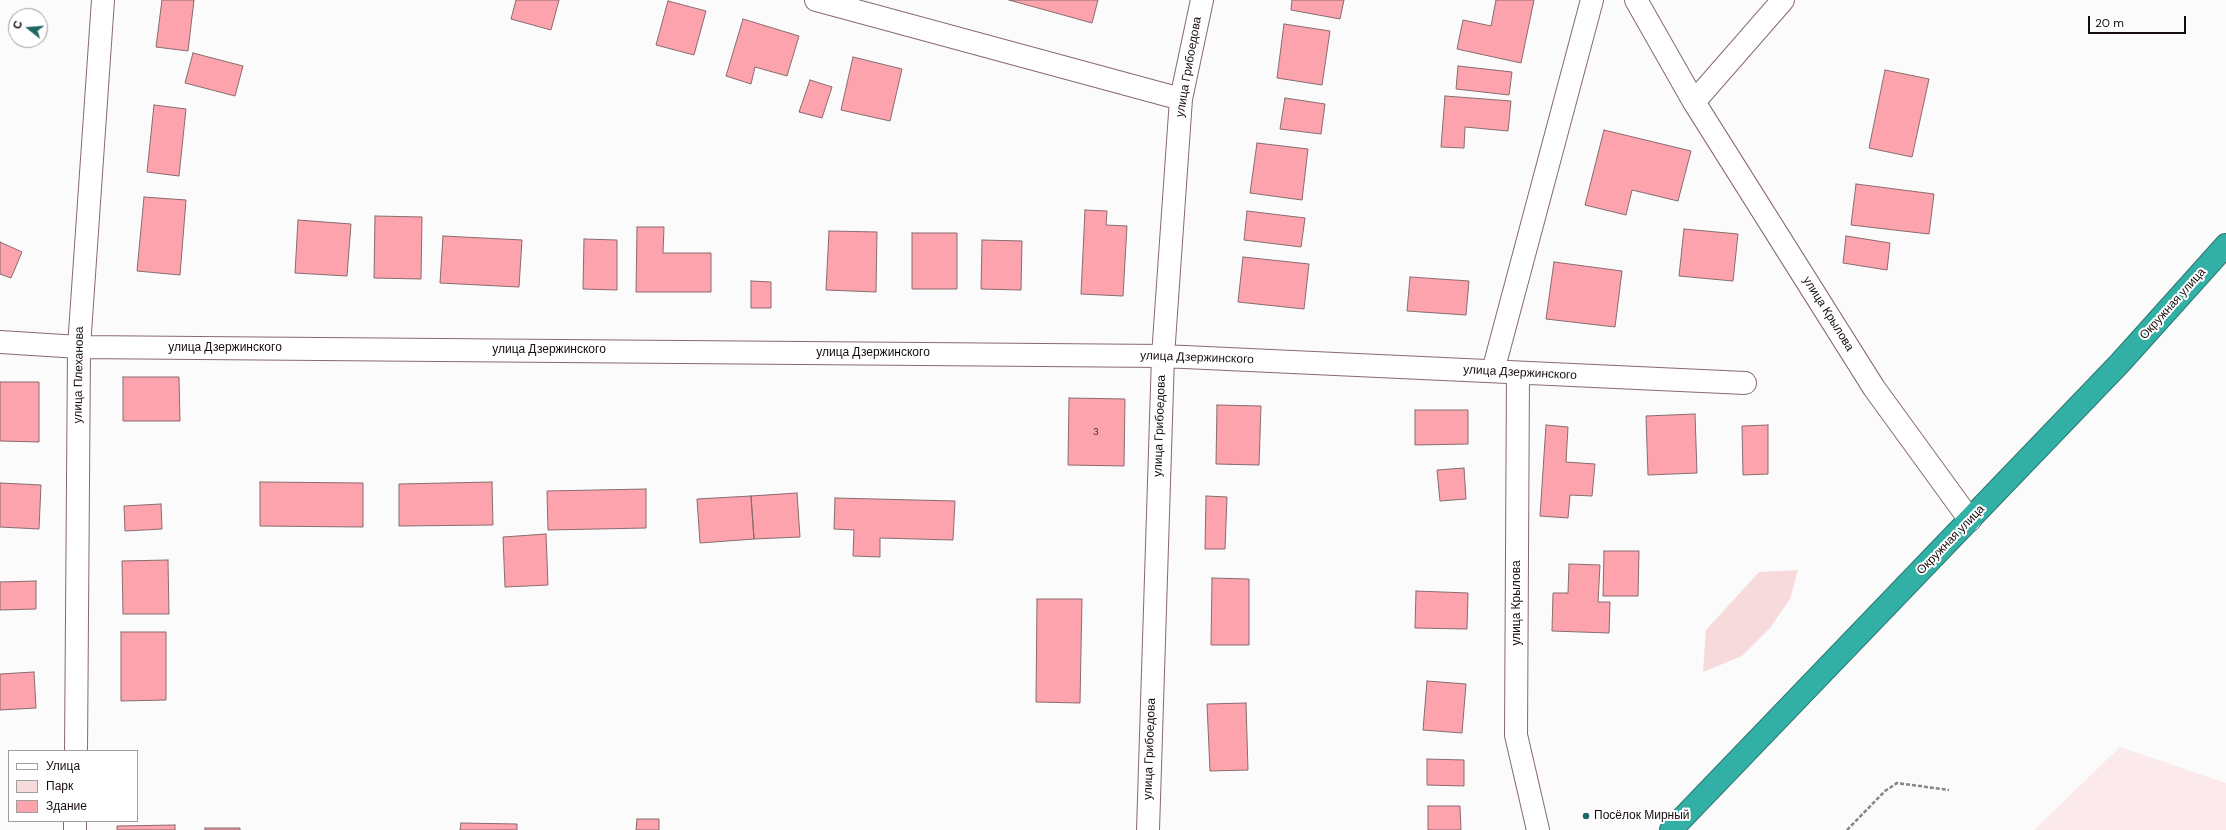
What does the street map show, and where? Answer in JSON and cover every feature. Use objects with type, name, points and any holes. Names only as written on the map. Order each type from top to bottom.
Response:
[{"type":"highway","name":"Окружная улица","points":[[1671,830],[2120,363],[2226,245]]},
{"type":"street","name":"улица Плеханова","points":[[76,750],[79,346],[103,0]]},
{"type":"street","points":[[816,0],[1181,99]]},
{"type":"street","name":"улица Грибоедова","points":[[1148,830],[1162,356],[1181,99],[1202,0]]},
{"type":"street","points":[[1493,371],[1592,0]]},
{"type":"street","name":"улица Крылова","points":[[1636,0],[1694,102],[1874,388],[1970,520]]},
{"type":"street","points":[[1694,102],[1782,0]]},
{"type":"street","name":"улица Дзержинского","points":[[0,342],[79,346],[1162,356],[1745,383]]},
{"type":"street","name":"улица Крылова","points":[[1518,373],[1516,736],[1538,830]]},
{"type":"path","points":[[1847,830],[1885,792],[1897,783],[1948,790]]},
{"type":"shaded area","points":[[2120,747],[2226,783],[2226,830],[2034,830]]},
{"type":"green space","points":[[1798,570],[1790,599],[1770,628],[1742,656],[1703,672],[1706,630],[1759,572]]},
{"type":"building","points":[[162,0],[194,0],[188,51],[156,47]]},
{"type":"building","points":[[516,0],[559,0],[551,30],[511,19]]},
{"type":"building","points":[[1009,0],[1098,0],[1092,23]]},
{"type":"building","points":[[1292,0],[1344,0],[1340,19],[1291,10]]},
{"type":"building","points":[[1496,0],[1534,0],[1521,63],[1457,49],[1463,20],[1491,26]]},
{"type":"building","points":[[668,1],[706,11],[694,55],[656,45]]},
{"type":"building","points":[[743,19],[799,36],[787,76],[755,67],[751,84],[726,76]]},
{"type":"building","points":[[1284,24],[1330,31],[1322,85],[1277,78]]},
{"type":"building","points":[[193,53],[243,66],[235,96],[185,83]]},
{"type":"building","points":[[853,57],[902,69],[890,121],[841,110]]},
{"type":"building","points":[[1458,66],[1512,72],[1509,95],[1456,89]]},
{"type":"building","points":[[1885,70],[1929,79],[1912,157],[1869,148]]},
{"type":"building","points":[[810,80],[832,87],[822,118],[799,112]]},
{"type":"building","points":[[1445,96],[1511,101],[1508,131],[1465,127],[1464,148],[1441,147]]},
{"type":"building","points":[[1285,98],[1325,104],[1321,134],[1280,129]]},
{"type":"building","points":[[154,105],[186,109],[179,176],[147,172]]},
{"type":"building","points":[[1604,130],[1691,151],[1678,201],[1632,190],[1626,215],[1585,205]]},
{"type":"building","points":[[1257,143],[1308,149],[1302,200],[1250,193]]},
{"type":"building","points":[[1856,184],[1934,194],[1929,234],[1851,225]]},
{"type":"building","points":[[144,197],[186,200],[180,275],[137,271]]},
{"type":"building","points":[[1085,210],[1107,211],[1106,225],[1127,226],[1123,296],[1081,294]]},
{"type":"building","points":[[1247,211],[1305,218],[1301,247],[1244,240]]},
{"type":"building","points":[[375,216],[422,217],[421,279],[374,278]]},
{"type":"building","points":[[298,220],[351,224],[347,276],[295,273]]},
{"type":"building","points":[[637,227],[664,227],[663,253],[711,253],[711,292],[636,292]]},
{"type":"building","points":[[1684,229],[1738,234],[1733,281],[1679,276]]},
{"type":"building","points":[[829,231],[877,232],[876,292],[826,290]]},
{"type":"building","points":[[912,233],[957,233],[957,289],[912,289]]},
{"type":"building","points":[[443,236],[522,240],[519,287],[440,283]]},
{"type":"building","points":[[1846,236],[1890,243],[1887,270],[1843,263]]},
{"type":"building","points":[[584,239],[617,240],[617,290],[583,289]]},
{"type":"building","points":[[982,240],[1022,241],[1021,290],[981,289]]},
{"type":"building","points":[[0,242],[22,252],[11,278],[0,274]]},
{"type":"building","points":[[1243,257],[1309,264],[1304,309],[1238,302]]},
{"type":"building","points":[[1554,262],[1622,271],[1615,327],[1546,319]]},
{"type":"building","points":[[1410,277],[1469,281],[1466,315],[1407,311]]},
{"type":"building","points":[[751,281],[771,282],[771,308],[751,308]]},
{"type":"building","points":[[123,377],[179,377],[180,421],[123,421]]},
{"type":"building","points":[[0,382],[39,382],[39,442],[0,441]]},
{"type":"building","points":[[1069,398],[1125,399],[1124,466],[1068,465]]},
{"type":"building","points":[[1217,405],[1261,406],[1259,465],[1216,464]]},
{"type":"building","points":[[1415,410],[1468,410],[1468,444],[1415,445]]},
{"type":"building","points":[[1695,414],[1697,473],[1648,475],[1646,416]]},
{"type":"building","points":[[1546,425],[1568,427],[1566,462],[1595,464],[1592,496],[1570,495],[1568,518],[1540,516]]},
{"type":"building","points":[[1768,425],[1768,474],[1743,475],[1742,426]]},
{"type":"building","points":[[1464,468],[1466,499],[1440,501],[1437,470]]},
{"type":"building","points":[[260,482],[363,483],[363,527],[260,526]]},
{"type":"building","points":[[492,482],[493,525],[399,526],[399,484]]},
{"type":"building","points":[[0,483],[41,485],[39,529],[0,527]]},
{"type":"building","points":[[646,489],[646,528],[548,530],[547,491]]},
{"type":"building","points":[[797,493],[800,537],[754,539],[751,496]]},
{"type":"building","points":[[751,496],[754,539],[700,543],[697,499]]},
{"type":"building","points":[[1206,496],[1227,497],[1225,549],[1205,549]]},
{"type":"building","points":[[835,498],[955,501],[953,540],[880,538],[880,557],[853,556],[854,530],[834,529]]},
{"type":"building","points":[[161,504],[162,529],[125,531],[124,506]]},
{"type":"building","points":[[546,534],[548,585],[505,587],[503,537]]},
{"type":"building","points":[[1604,551],[1639,551],[1638,596],[1603,596]]},
{"type":"building","points":[[168,560],[169,614],[123,614],[122,561]]},
{"type":"building","points":[[1569,564],[1600,565],[1598,602],[1610,602],[1609,633],[1552,631],[1553,593],[1568,593]]},
{"type":"building","points":[[1212,578],[1249,579],[1249,645],[1211,645]]},
{"type":"building","points":[[36,581],[36,609],[0,610],[0,582]]},
{"type":"building","points":[[1416,591],[1468,593],[1467,629],[1415,628]]},
{"type":"building","points":[[1037,599],[1082,599],[1080,703],[1036,702]]},
{"type":"building","points":[[121,632],[166,632],[166,700],[121,701]]},
{"type":"building","points":[[34,672],[36,708],[0,710],[0,674]]},
{"type":"building","points":[[1427,681],[1466,684],[1462,733],[1423,730]]},
{"type":"building","points":[[1246,703],[1248,770],[1210,771],[1207,704]]},
{"type":"building","points":[[1427,759],[1464,760],[1464,786],[1427,785]]},
{"type":"building","points":[[1428,806],[1460,806],[1461,830],[1428,830]]},
{"type":"building","points":[[637,819],[659,819],[659,830],[636,830]]},
{"type":"building","points":[[461,823],[517,824],[517,830],[460,830]]},
{"type":"building","points":[[175,825],[175,830],[117,830],[117,826]]},
{"type":"building","points":[[205,828],[240,828],[240,830],[205,830]]},
{"type":"place","name":"Посёлок Мирный","points":[[1586,816]]}]
